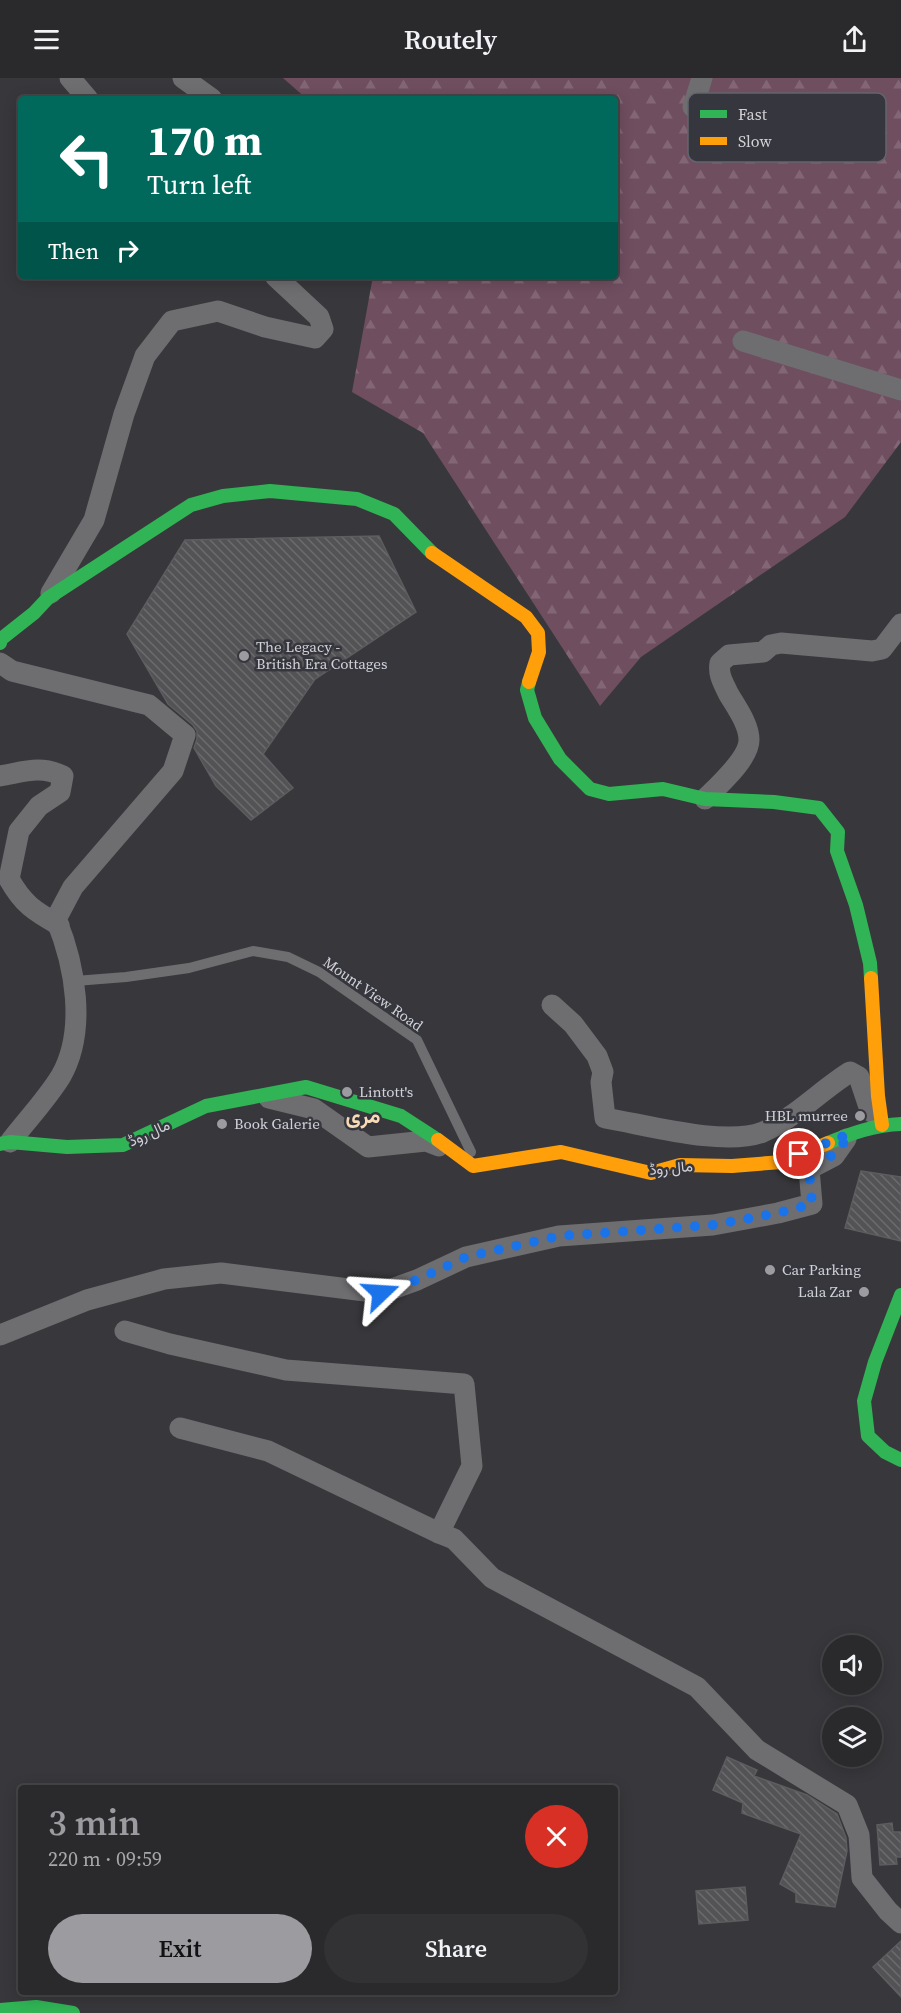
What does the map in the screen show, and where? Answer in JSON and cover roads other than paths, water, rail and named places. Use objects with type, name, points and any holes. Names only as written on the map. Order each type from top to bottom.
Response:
[{"type":"street","points":[[70,78],[85,96]]},
{"type":"street","points":[[697,93],[702,78]]},
{"type":"street","points":[[0,643],[1,639],[34,613],[48,598],[94,520],[124,414],[145,356],[172,321],[218,311],[265,327],[315,338],[323,329],[319,317],[278,279]]},
{"type":"street","points":[[743,341],[901,390]]},
{"type":"street","points":[[48,598],[191,505],[223,496],[270,491],[357,499],[394,514],[428,549],[526,617],[538,633],[539,652],[527,690],[535,717],[560,759],[590,789],[609,795],[663,789],[705,799],[774,802],[819,808],[838,832],[837,851],[856,904],[870,963],[878,1096],[895,1127]]},
{"type":"street","points":[[705,799],[735,767],[746,752],[749,741],[747,728],[718,674],[720,663],[729,656],[763,652],[771,645],[781,643],[872,651],[882,649],[901,624]]},
{"type":"street","points":[[0,663],[12,671],[149,705],[185,735],[173,771],[73,887],[56,919],[75,981],[74,1043],[61,1076],[5,1143]]},
{"type":"street","points":[[0,776],[50,770],[63,776],[60,792],[39,806],[19,831],[9,879],[20,898],[58,925]]},
{"type":"street","points":[[552,1005],[573,1024],[597,1056],[603,1072],[601,1082],[605,1118],[706,1136],[742,1137],[763,1132],[784,1120],[850,1072],[859,1077],[871,1110],[895,1127]]},
{"type":"street","name":"مال روڈ","points":[[5,1143],[67,1147],[123,1145],[206,1106],[306,1087],[401,1116],[466,1161]]},
{"type":"street","name":"مال روڈ","points":[[257,1095],[314,1109],[368,1147],[426,1141],[466,1161],[561,1152],[651,1173],[680,1165],[732,1166],[782,1162],[849,1134],[895,1127]]},
{"type":"street","points":[[895,1127],[901,1113]]},
{"type":"street","points":[[0,1335],[87,1300],[164,1279],[221,1273],[381,1293],[417,1280],[466,1257],[559,1236],[713,1225],[778,1213],[812,1204],[809,1169],[834,1156],[841,1149],[849,1134]]},
{"type":"street","points":[[901,1295],[875,1362],[864,1401],[868,1436],[885,1452],[901,1460]]},
{"type":"street","points":[[125,1331],[170,1344],[286,1370],[464,1384],[472,1466],[439,1533]]},
{"type":"street","points":[[180,1428],[268,1451],[454,1539],[492,1578],[697,1687],[757,1750],[848,1805],[859,1835],[862,1878],[888,1911],[901,1923]]},
{"type":"street","points":[[0,2010],[11,2006],[62,2009],[73,2013]]},
{"type":"lane","name":"Mount View Road","points":[[75,981],[126,977],[189,968],[253,951],[288,957],[319,972],[417,1040],[471,1152],[466,1161]]},
{"type":"place","name":"The Legacy - British Era Cottages","points":[[244,656]]},
{"type":"place","name":"Lintott's","points":[[347,1092]]},
{"type":"place","name":"HBL murree","points":[[860,1116]]},
{"type":"place","name":"Book Galerie","points":[[222,1124]]},
{"type":"place","name":"Car Parking","points":[[770,1270]]},
{"type":"place","name":"Lala Zar","points":[[864,1292]]},
{"type":"district","name":"مری","points":[[363,1116]]}]
